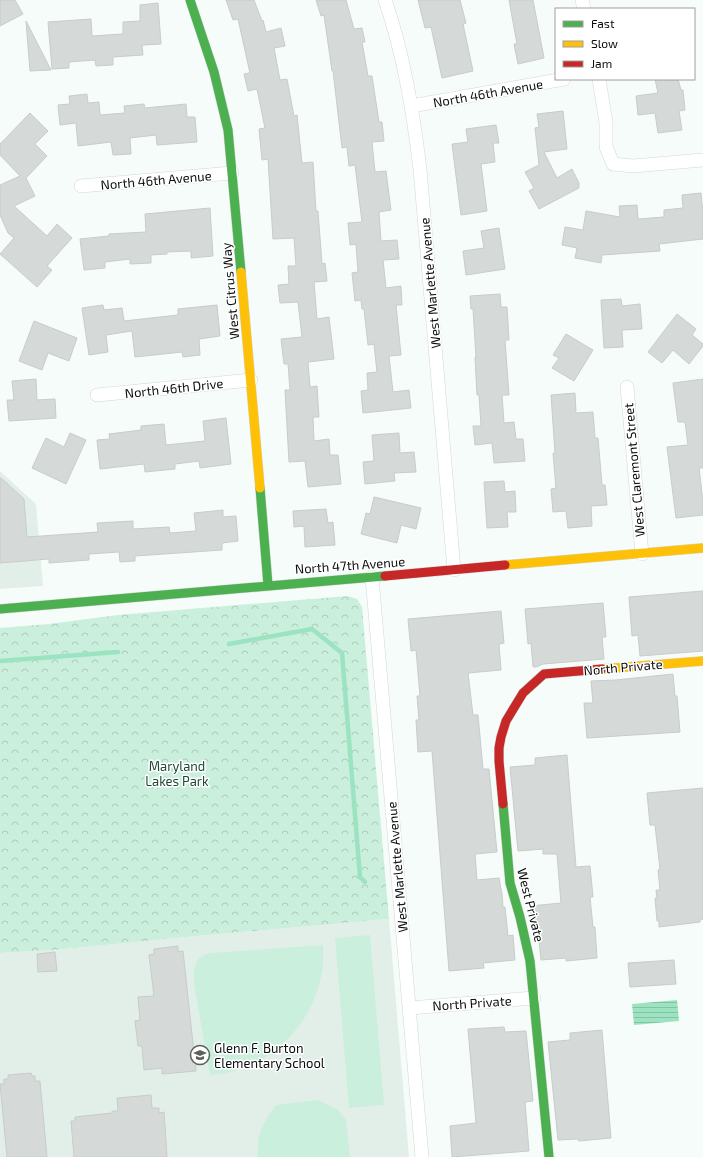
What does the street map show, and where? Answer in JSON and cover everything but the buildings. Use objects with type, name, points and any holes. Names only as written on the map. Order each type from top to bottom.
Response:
[{"type":"street","name":"West Citrus Way","points":[[190,0],[214,72],[228,130],[268,585]]},
{"type":"street","name":"West Marlette Avenue","points":[[385,0],[396,36],[411,106],[420,169],[454,570]]},
{"type":"street","name":"North 46th Avenue","points":[[411,106],[558,80]]},
{"type":"street","points":[[599,80],[606,123],[606,147],[613,164],[633,166],[703,160]]},
{"type":"street","name":"North 46th Avenue","points":[[80,186],[232,173]]},
{"type":"street","name":"North 46th Drive","points":[[96,395],[251,380]]},
{"type":"street","name":"West Claremont Street","points":[[627,387],[642,554]]},
{"type":"street","name":"North 47th Avenue","points":[[0,609],[703,548]]},
{"type":"street","name":"West Marlette Avenue","points":[[372,577],[422,1157]]},
{"type":"street","name":"North Private","points":[[544,674],[703,661]]},
{"type":"street","name":"West Private","points":[[544,674],[523,693],[506,722],[501,737],[499,755],[510,883],[520,917],[530,961],[549,1157]]},
{"type":"street","name":"North Private","points":[[409,1008],[534,998]]},
{"type":"shaded area","points":[[0,471],[36,504],[43,586],[0,589]]},
{"type":"shaded area","name":"Glenn F. Burton Elementary School","points":[[389,919],[409,1157],[0,1157],[0,953],[54,950]]},
{"type":"shaded area","points":[[677,1000],[679,1021],[634,1025],[632,1004]]},
{"type":"green space","name":"Maryland Lakes Park","points":[[348,596],[357,599],[362,607],[389,919],[54,950],[0,953],[0,628],[49,624],[118,615]]},
{"type":"green space","points":[[370,935],[384,1105],[349,1108],[335,938]]},
{"type":"green space","points":[[323,945],[323,965],[319,985],[312,1004],[302,1021],[290,1036],[275,1050],[259,1061],[240,1069],[210,1075],[194,984],[194,973],[198,960],[201,957],[211,953]]},
{"type":"green space","points":[[318,1100],[338,1110],[346,1120],[350,1157],[258,1157],[258,1142],[261,1129],[267,1117],[276,1105]]},
{"type":"waterway","points":[[229,644],[312,629],[342,653],[360,877],[365,882]]},
{"type":"waterway","points":[[0,661],[118,652]]},
{"type":"traffic: fast","points":[[190,0],[214,72],[228,130],[241,272]]},
{"type":"traffic: fast","points":[[260,488],[268,585]]},
{"type":"traffic: fast","points":[[0,609],[385,576]]},
{"type":"traffic: fast","points":[[503,804],[510,883],[520,917],[530,961],[549,1157]]},
{"type":"traffic: slow","points":[[241,272],[260,488]]},
{"type":"traffic: slow","points":[[505,565],[703,548]]},
{"type":"traffic: slow","points":[[602,669],[703,661]]},
{"type":"traffic: jam","points":[[385,576],[505,565]]},
{"type":"traffic: jam","points":[[503,804],[499,748],[506,721],[523,693],[544,674],[602,669]]},
{"type":"place","name":"Glenn F. Burton Elementary School","points":[[200,1055]]}]
